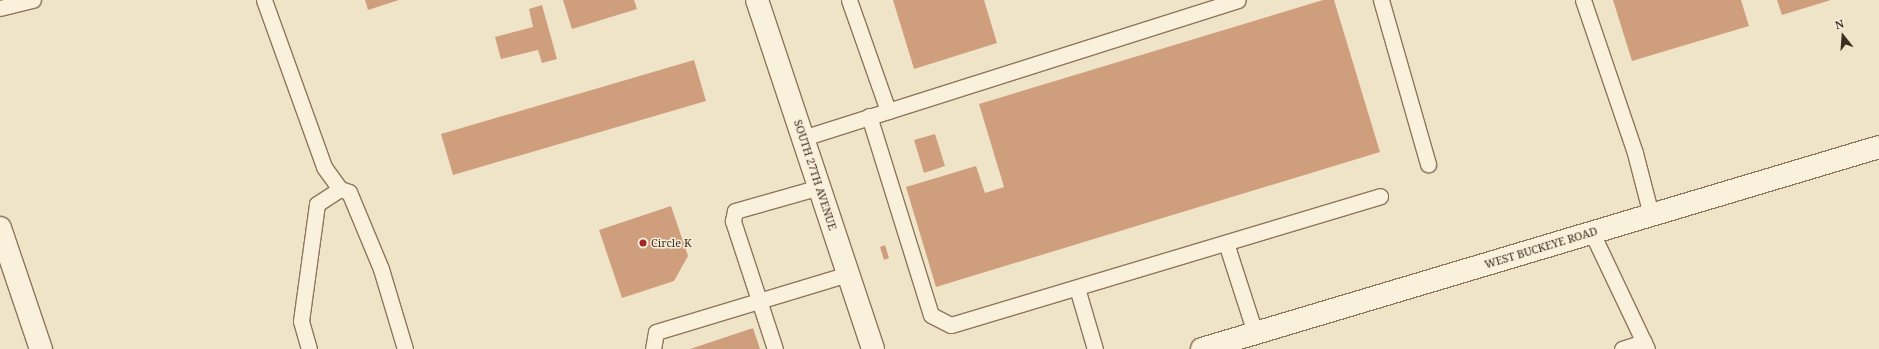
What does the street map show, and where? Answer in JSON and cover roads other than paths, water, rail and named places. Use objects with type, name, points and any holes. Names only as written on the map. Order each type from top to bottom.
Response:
[{"type":"main road","name":"SOUTH 27TH AVENUE","points":[[757,0],[873,349]]},
{"type":"main road","name":"WEST BUCKEYE ROAD","points":[[1202,349],[1879,147]]},
{"type":"main road","points":[[0,228],[41,349]]},
{"type":"lane","points":[[0,8],[33,0]]},
{"type":"lane","points":[[264,0],[324,166],[340,189],[349,192],[382,268],[404,349]]},
{"type":"lane","points":[[849,0],[888,111]]},
{"type":"lane","points":[[803,138],[1238,0]]},
{"type":"lane","points":[[1381,0],[1428,164]]},
{"type":"lane","points":[[1583,0],[1635,153],[1651,215]]},
{"type":"lane","points":[[869,116],[931,315],[951,325],[968,322],[1380,196]]},
{"type":"lane","points":[[775,349],[733,221],[735,212],[819,187]]},
{"type":"lane","points":[[309,349],[301,321],[317,204],[340,189]]},
{"type":"lane","points":[[1592,233],[1646,346],[1622,349]]},
{"type":"lane","points":[[1226,243],[1255,333]]},
{"type":"lane","points":[[653,349],[656,332],[848,274]]},
{"type":"lane","points":[[1077,288],[1095,349]]},
{"type":"place","name":"Circle K","points":[[643,243]]}]
